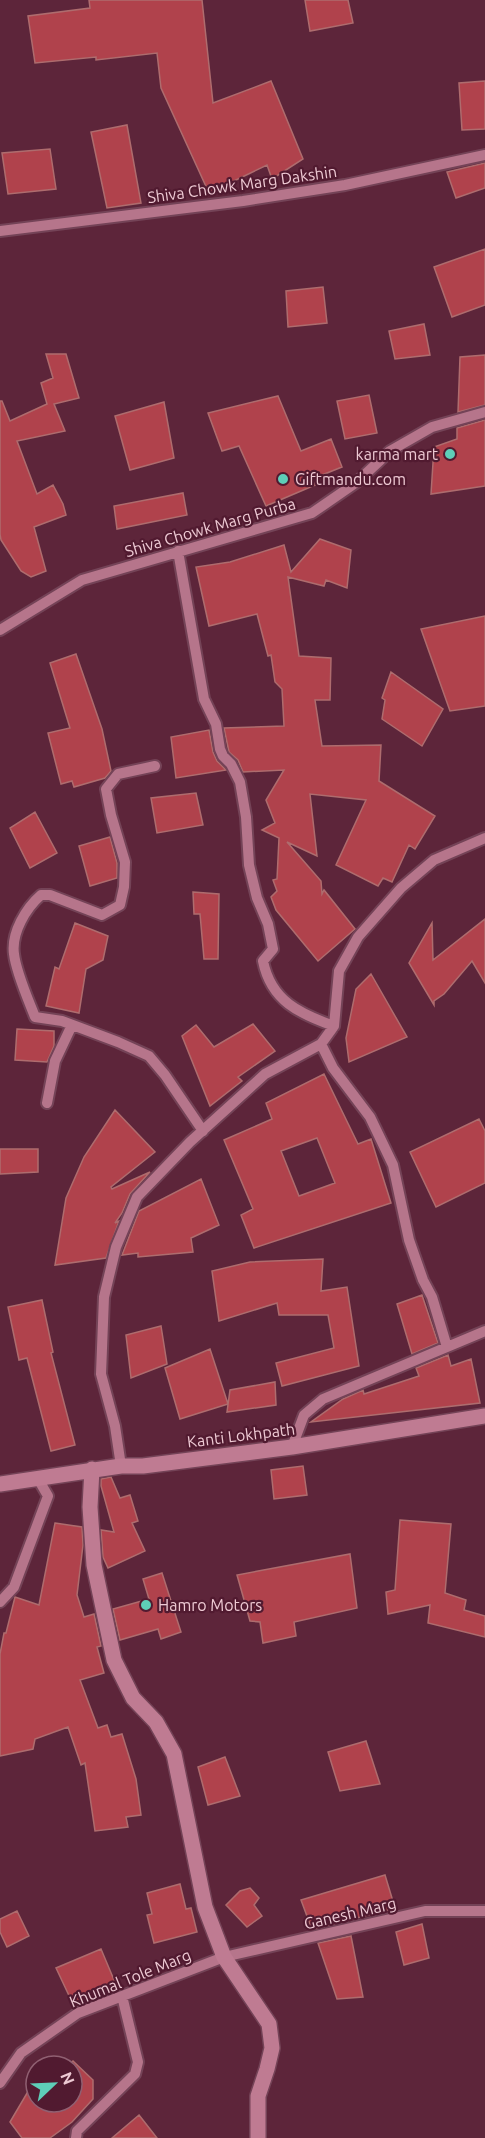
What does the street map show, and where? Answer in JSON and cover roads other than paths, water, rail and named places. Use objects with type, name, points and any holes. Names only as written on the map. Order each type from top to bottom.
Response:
[{"type":"main road","name":"Kanti Lokhpath","points":[[0,1484],[92,1469],[143,1466],[292,1448],[485,1416]]},
{"type":"main road","points":[[92,1469],[90,1507],[94,1564],[114,1660],[133,1698],[156,1722],[174,1754],[205,1907],[224,1956],[269,2024],[272,2048],[258,2096],[258,2138]]},
{"type":"street","name":"Shiva Chowk Marg Dakshin","points":[[0,231],[243,201],[334,187],[485,155]]},
{"type":"street","name":"Shiva Chowk Marg Purba","points":[[0,630],[82,580],[178,550],[255,531],[312,513],[357,482],[390,451],[407,441],[432,427],[485,412]]},
{"type":"street","points":[[178,550],[204,699],[216,724],[223,756],[231,764],[240,782],[246,817],[249,865],[257,897],[268,924],[273,949],[263,962],[265,973],[279,998],[307,1016],[334,1026]]},
{"type":"street","points":[[154,766],[118,774],[106,789],[125,862],[124,887],[120,905],[102,915],[50,895],[41,895],[31,903],[22,919],[14,942],[14,954],[35,1017],[62,1021],[149,1056],[165,1075],[202,1131]]},
{"type":"street","points":[[121,1466],[115,1426],[101,1374],[104,1297],[116,1247],[137,1197],[202,1131],[265,1074],[321,1044],[334,1026],[339,970],[358,937],[401,888],[434,860],[485,838]]},
{"type":"street","points":[[47,1103],[55,1061],[72,1025]]},
{"type":"street","points":[[321,1044],[333,1068],[369,1117],[393,1165],[409,1240],[423,1280],[432,1297],[447,1347]]},
{"type":"street","points":[[292,1448],[304,1414],[323,1399],[485,1331]]},
{"type":"street","points":[[0,1602],[14,1587],[48,1496],[37,1477]]},
{"type":"street","name":"Ganesh Marg","points":[[224,1956],[425,1911],[485,1911]]},
{"type":"street","name":"Khumal Tole Marg","points":[[0,2082],[21,2053],[78,2013],[224,1956]]},
{"type":"street","points":[[76,2138],[77,2132],[135,2074],[138,2068],[122,1996]]},
{"type":"place","name":"karma mart","points":[[450,454]]},
{"type":"place","name":"Giftmandu.com","points":[[283,479]]},
{"type":"place","name":"Hamro Motors","points":[[146,1605]]}]
